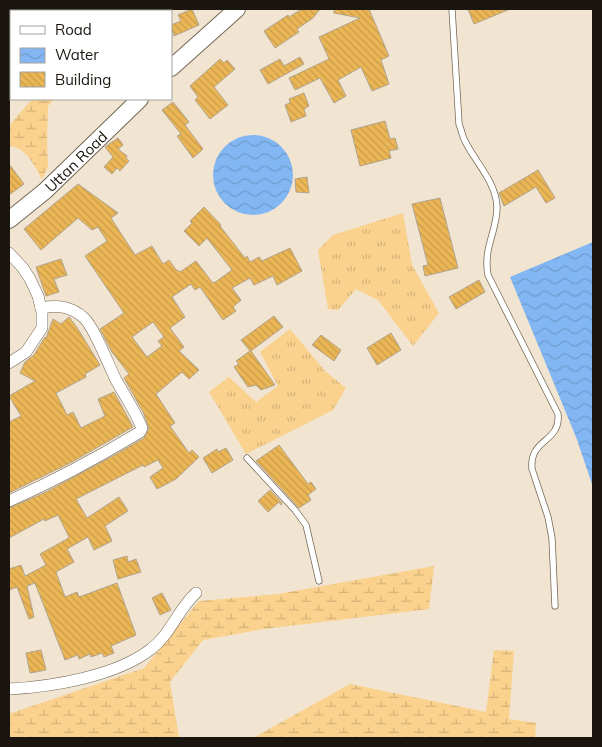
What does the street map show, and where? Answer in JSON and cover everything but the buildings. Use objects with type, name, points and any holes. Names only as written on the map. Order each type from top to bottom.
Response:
[{"type":"main road","points":[[172,67],[237,9]]},
{"type":"main road","name":"Uttan Road","points":[[9,220],[45,192],[139,100]]},
{"type":"street","points":[[9,253],[23,268],[38,296],[42,328],[26,352],[9,363]]},
{"type":"street","points":[[9,501],[55,480],[100,456],[140,432],[142,428],[86,319],[62,306],[41,308]]},
{"type":"street","points":[[9,689],[55,684],[96,674],[127,663],[151,650],[167,633],[196,593]]},
{"type":"lane","points":[[452,9],[459,124],[464,139],[494,192],[497,207],[486,254],[488,275],[558,414],[559,423],[557,429],[537,449],[532,461],[532,469],[548,517],[552,538],[555,606]]},
{"type":"lane","points":[[246,458],[296,510],[306,525],[319,581]]},
{"type":"green space","points":[[9,9],[106,9],[10,10],[9,96]]},
{"type":"green space","points":[[31,100],[53,100],[48,106],[48,167],[42,179],[25,153],[9,146],[9,126]]},
{"type":"green space","points":[[403,213],[412,265],[439,313],[413,346],[378,300],[356,289],[338,310],[328,309],[318,250],[333,235]]},
{"type":"green space","points":[[290,329],[325,371],[346,388],[333,410],[246,454],[209,392],[229,377],[256,402],[278,386],[260,352]]},
{"type":"green space","points":[[434,566],[429,609],[264,629],[203,640],[170,682],[179,738],[9,738],[9,714],[144,668],[199,601],[278,594]]},
{"type":"green space","points":[[494,650],[514,651],[509,719],[536,723],[535,738],[253,738],[350,684],[486,712]]},
{"type":"water","points":[[245,135],[261,135],[282,146],[293,167],[293,183],[282,204],[261,215],[245,215],[231,209],[219,197],[213,183],[213,167],[219,153],[231,141]]},
{"type":"water","points":[[593,242],[593,487],[576,437],[510,277]]}]
